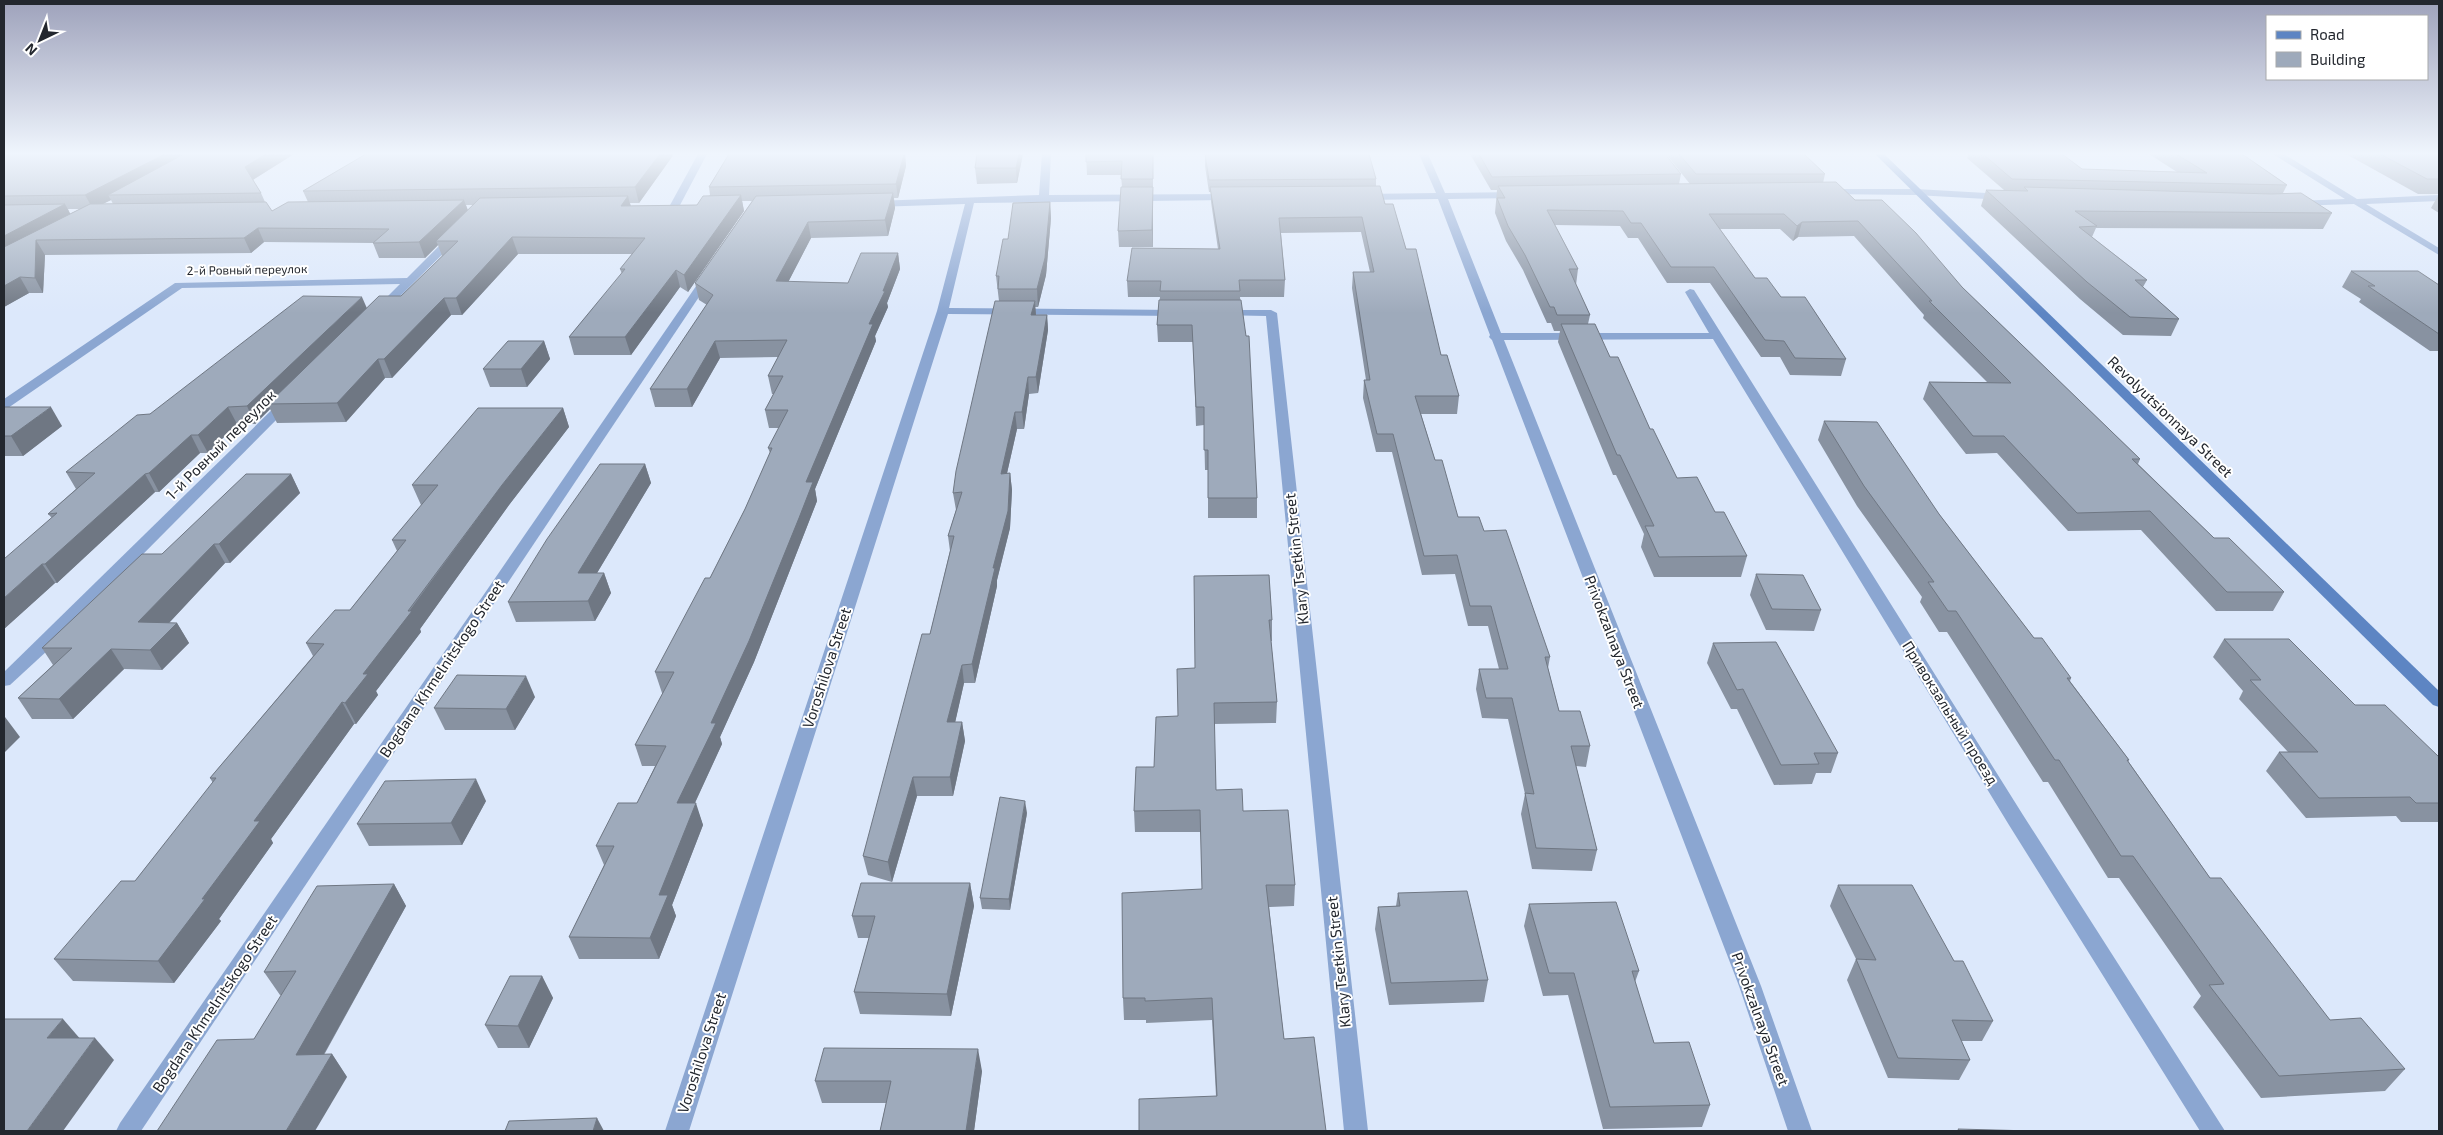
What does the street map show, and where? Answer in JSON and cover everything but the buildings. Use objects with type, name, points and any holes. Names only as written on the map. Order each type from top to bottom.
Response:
[{"type":"street","name":"Voroshilova Street","points":[[677,1131],[943,312],[969,207]]},
{"type":"street","name":"Privokzalnaya Street","points":[[1446,207],[1495,337],[1750,986],[1800,1131]]},
{"type":"street","name":"Revolyutsionnaya Street","points":[[1931,207],[2439,701]]},
{"type":"street","points":[[2362,207],[2439,252]]},
{"type":"street","points":[[366,324],[462,229]]},
{"type":"street","name":"Bogdana Khmelnitskogo Street","points":[[128,1131],[716,264]]},
{"type":"street","name":"2-й Ровный переулок","points":[[4,405],[179,285],[408,281]]},
{"type":"street","name":"Привокзальный проезд","points":[[1690,292],[2016,820],[2213,1131]]},
{"type":"street","points":[[943,312],[1191,313]]},
{"type":"street","name":"Klary Tsetkin Street","points":[[1211,313],[1271,313],[1356,1131]]},
{"type":"street","points":[[1495,337],[1717,336]]},
{"type":"street","name":"1-й Ровный переулок","points":[[4,680],[42,646],[296,394]]}]
